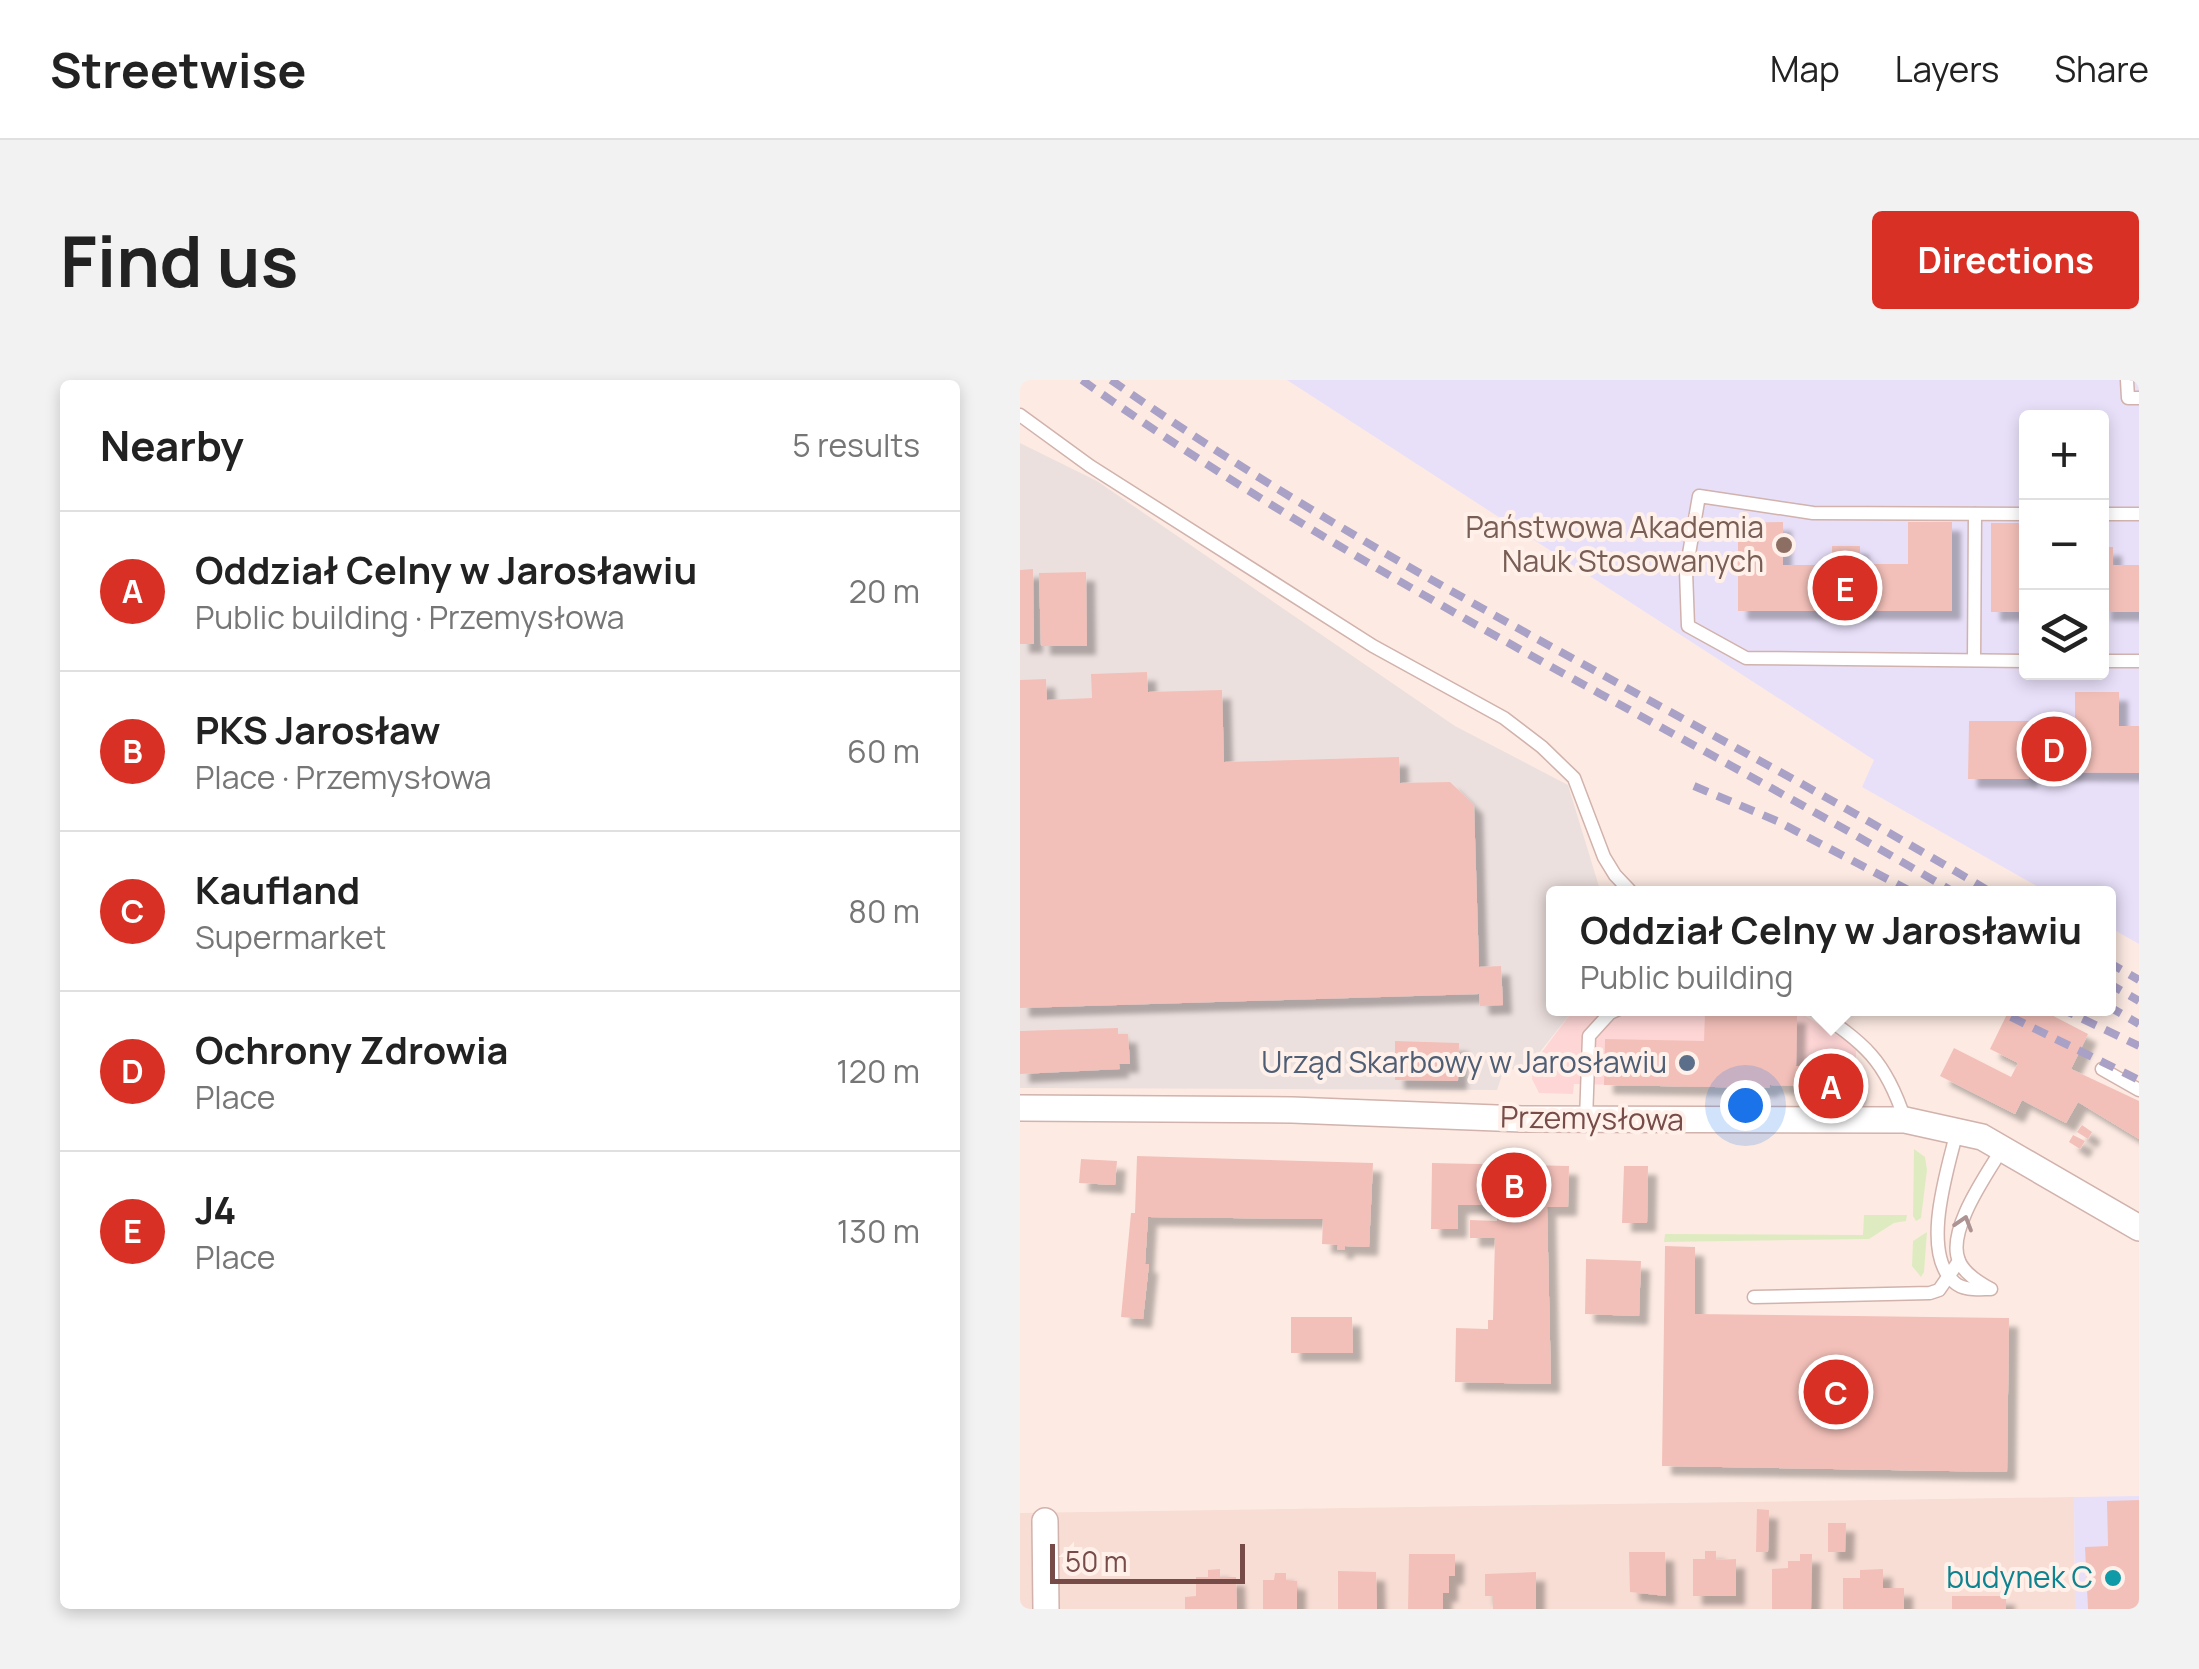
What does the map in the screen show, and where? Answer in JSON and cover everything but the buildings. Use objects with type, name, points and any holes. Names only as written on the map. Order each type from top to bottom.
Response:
[{"type":"street","name":"Przemysłowa","points":[[1020,1108],[1292,1110],[1586,1120],[1905,1120],[1982,1137],[2139,1228]]},
{"type":"street","points":[[1044,1521],[1046,1609]]},
{"type":"lane","points":[[2127,380],[2128,398],[2139,398]]},
{"type":"lane","points":[[1020,416],[1090,466],[1374,646],[1504,718],[1542,747],[1574,778],[1604,857],[1625,886]]},
{"type":"lane","points":[[2019,514],[1813,513],[1699,496],[1686,571],[1688,626],[1746,658],[2019,660]]},
{"type":"lane","points":[[1974,660],[1975,514]]},
{"type":"lane","points":[[2109,514],[2139,514]]},
{"type":"lane","points":[[2109,661],[2139,662]]},
{"type":"lane","points":[[1586,1120],[1589,1036],[1607,1016]]},
{"type":"lane","points":[[1823,1016],[1883,1066],[1905,1120]]},
{"type":"lane","points":[[2102,1069],[2139,1090]]},
{"type":"lane","points":[[1957,1132],[1940,1200],[1938,1254],[1950,1277],[1968,1288],[1991,1290],[1959,1261],[1956,1249],[1964,1216],[2002,1149]]},
{"type":"lane","points":[[1754,1297],[1930,1293],[1939,1290],[1959,1261]]},
{"type":"shaded area","name":"Państwowa Akademia Nauk Stosowanych","points":[[1287,380],[2139,380],[2139,944],[2116,931],[2116,886],[2037,886],[1862,787],[1874,760]]},
{"type":"shaded area","points":[[1020,443],[1097,481],[1455,726],[1568,785],[1599,886],[1546,886],[1546,1016],[1568,1016],[1536,1057],[1532,1070],[1504,1069],[1497,1090],[1020,1088]]},
{"type":"shaded area","points":[[1569,1016],[1805,1016],[1856,1047],[1856,1097],[1795,1096],[1795,1086],[1770,1085],[1769,1088],[1574,1084],[1573,1094],[1539,1093],[1532,1079],[1533,1064]]},
{"type":"shaded area","points":[[2139,1496],[2139,1609],[2075,1609],[2074,1497]]},
{"type":"shaded area","points":[[2074,1497],[2075,1609],[1020,1609],[1020,1513]]},
{"type":"green space","points":[[1914,1149],[1925,1157],[1927,1170],[1921,1218],[1916,1221],[1913,1216]]},
{"type":"green space","points":[[1864,1215],[1907,1215],[1906,1221],[1894,1223],[1869,1239],[1664,1242],[1665,1234],[1863,1235]]},
{"type":"green space","points":[[1927,1232],[1921,1277],[1912,1266],[1913,1241]]},
{"type":"railway","points":[[1082,380],[1294,519],[1943,886]]},
{"type":"railway","points":[[1111,380],[1325,518],[1980,886]]},
{"type":"railway","points":[[1694,786],[1777,821],[1901,886]]},
{"type":"railway","points":[[2116,967],[2139,980]]},
{"type":"railway","points":[[2116,988],[2139,1001]]},
{"type":"railway","points":[[2116,1011],[2139,1024]]},
{"type":"railway","points":[[2077,1016],[2139,1046]]},
{"type":"railway","points":[[2011,1017],[2139,1080]]},
{"type":"place","name":"Państwowa Akademia Nauk Stosowanych","points":[[1784,545]]},
{"type":"place","name":"J4","points":[[1845,588]]},
{"type":"place","name":"Ochrony Zdrowia","points":[[2054,749]]},
{"type":"place","name":"Urząd Skarbowy w Jarosławiu","points":[[1687,1063]]},
{"type":"place","name":"Oddział Celny w Jarosławiu","points":[[1831,1086]]},
{"type":"place","name":"PKS Jarosław","points":[[1514,1185]]},
{"type":"place","name":"Kaufland","points":[[1836,1392]]},
{"type":"place","name":"budynek C","points":[[2113,1578]]}]
